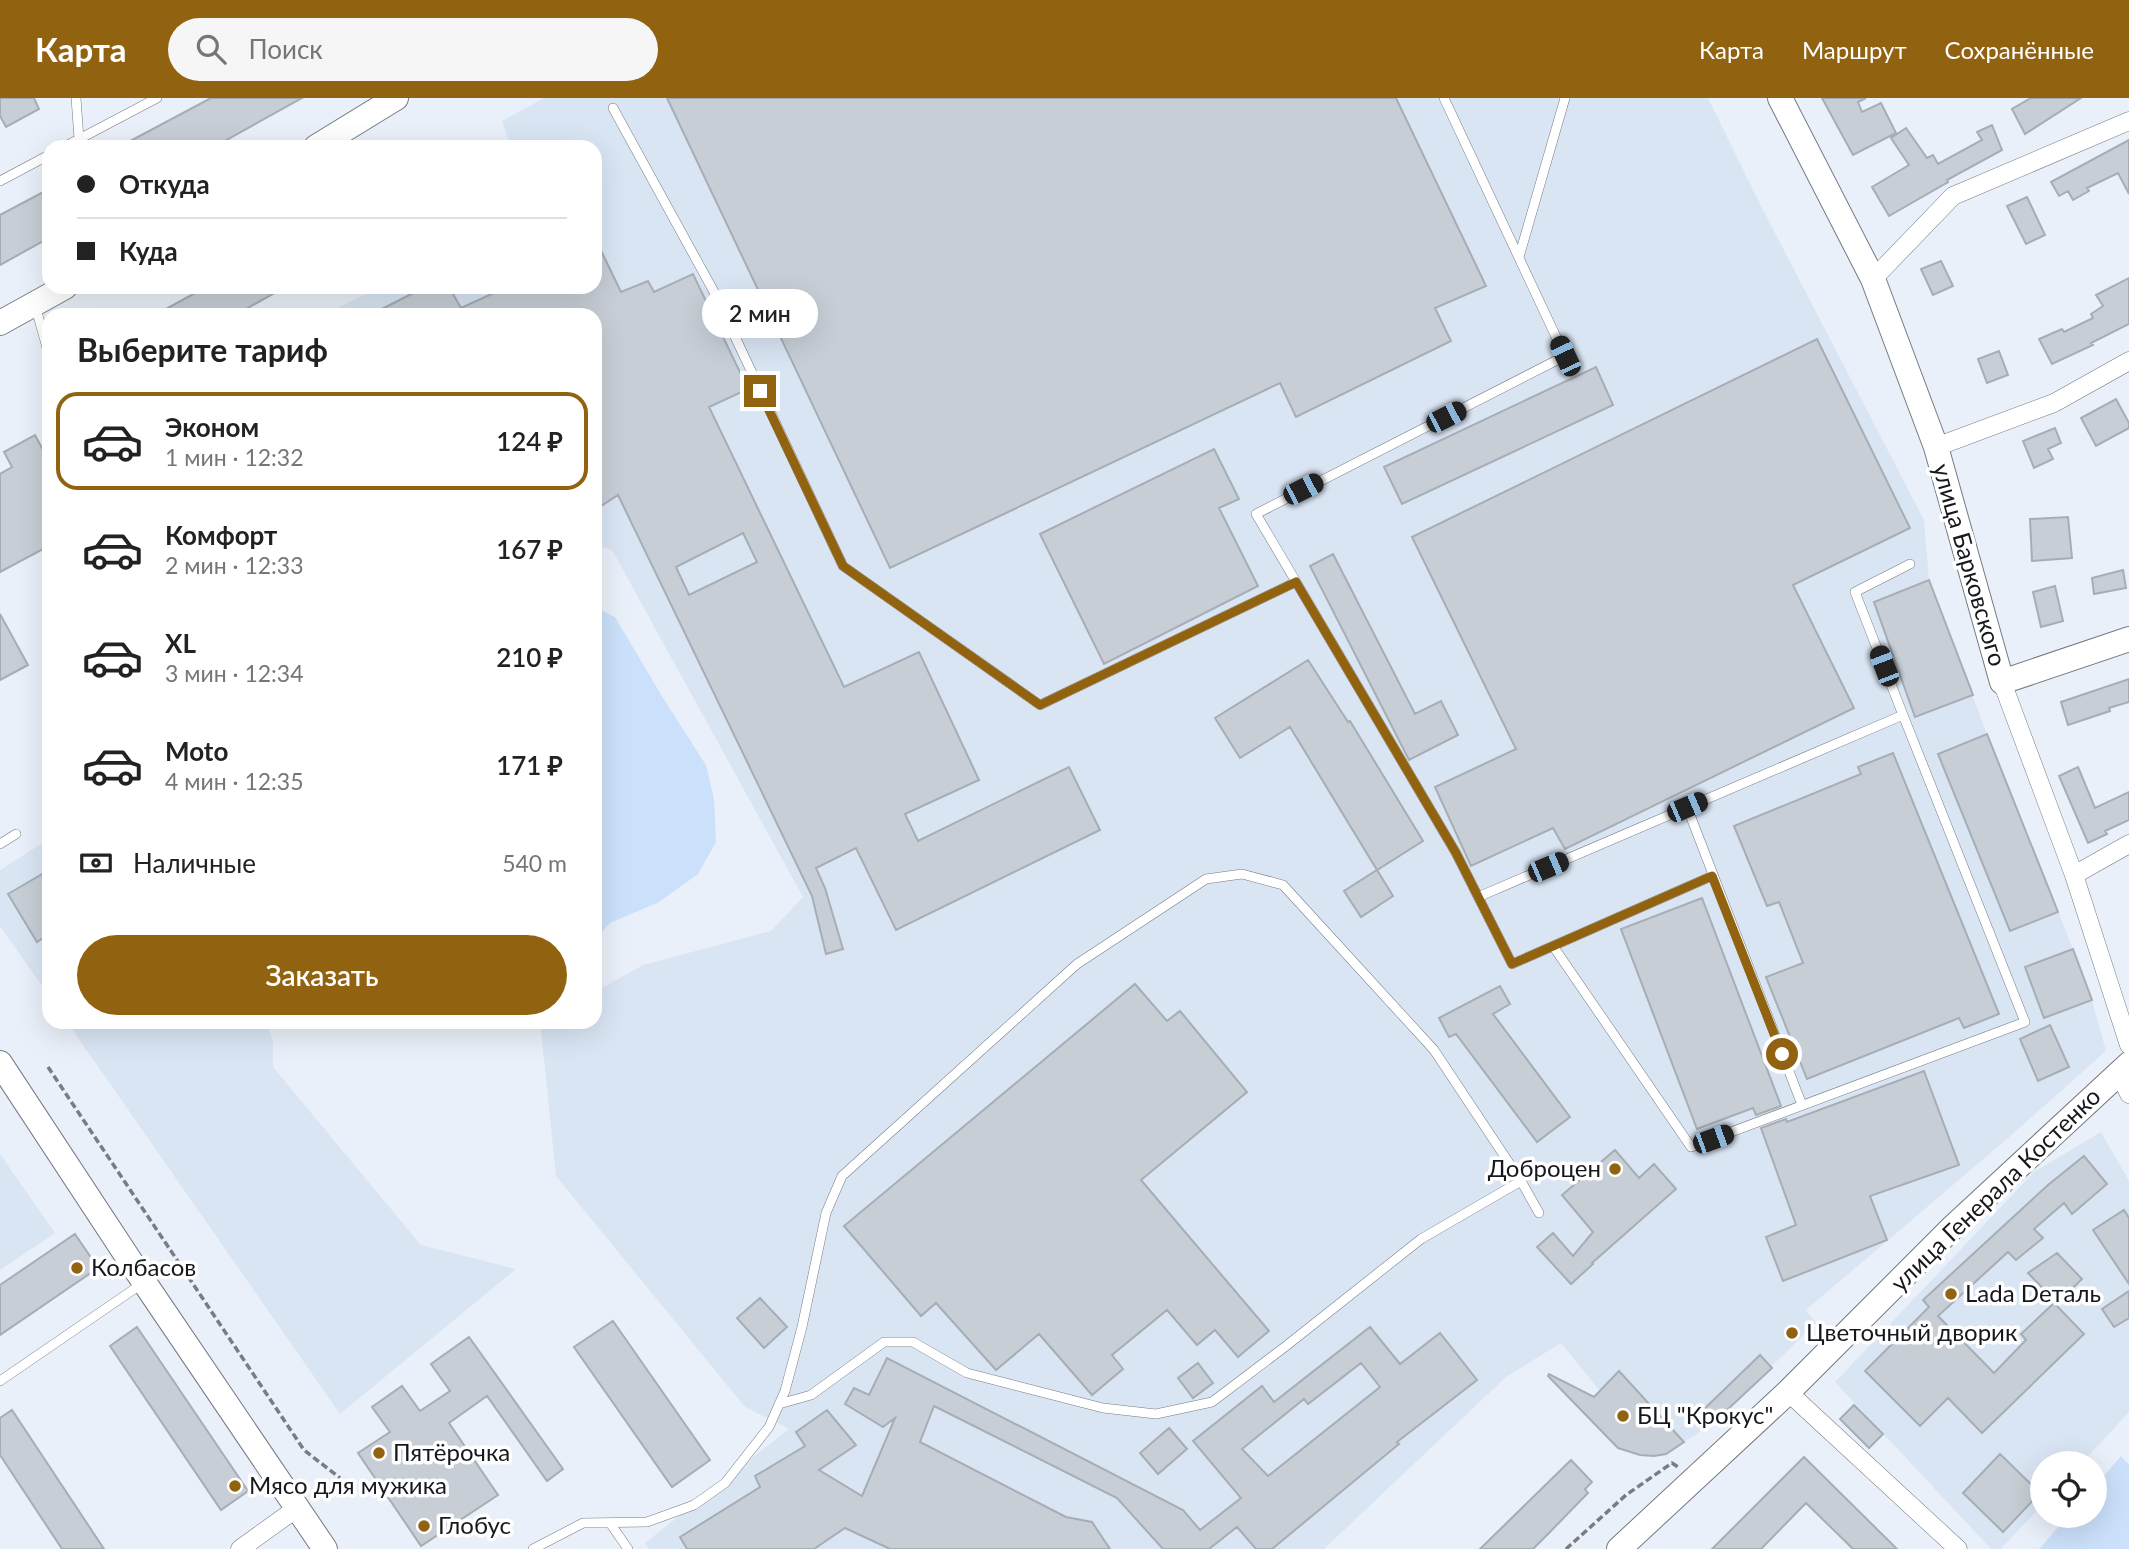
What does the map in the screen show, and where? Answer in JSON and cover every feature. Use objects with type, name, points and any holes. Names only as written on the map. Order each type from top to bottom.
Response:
[{"type":"street","points":[[327,140],[396,98]]},
{"type":"street","name":"улица Барковского","points":[[1780,98],[1873,279],[1936,447],[2002,682],[2074,876],[2129,1045]]},
{"type":"street","points":[[1873,279],[1953,196],[2129,121]]},
{"type":"street","points":[[0,323],[52,294]]},
{"type":"street","points":[[1936,447],[2054,403],[2129,361]]},
{"type":"street","points":[[2002,682],[2129,639]]},
{"type":"street","points":[[2074,876],[2129,844]]},
{"type":"street","points":[[0,1063],[325,1549]]},
{"type":"street","name":"улица Генерала Костенко","points":[[1619,1549],[1788,1392],[1953,1227],[2126,1077]]},
{"type":"street","points":[[1788,1392],[1958,1549]]},
{"type":"street","points":[[240,1549],[298,1508]]},
{"type":"lane","points":[[76,98],[81,140]]},
{"type":"lane","points":[[86,140],[157,98]]},
{"type":"lane","points":[[1444,98],[1565,356],[1256,514],[1456,853],[1512,964],[1712,876]]},
{"type":"lane","points":[[1519,257],[1565,98]]},
{"type":"lane","points":[[612,108],[713,290],[843,566],[1040,705],[1296,582]]},
{"type":"lane","points":[[0,181],[42,159]]},
{"type":"lane","points":[[34,304],[42,331]]},
{"type":"lane","points":[[1553,946],[1691,1147],[2025,1022],[1855,592],[1910,564]]},
{"type":"lane","points":[[1478,897],[1903,715]]},
{"type":"lane","points":[[1687,807],[1801,1105]]},
{"type":"lane","points":[[0,844],[16,834]]},
{"type":"lane","points":[[533,1549],[583,1523],[647,1522],[694,1505],[725,1483],[769,1427],[785,1391],[802,1327],[826,1213],[842,1176],[1077,964],[1206,879],[1242,874],[1283,885],[1434,1049],[1539,1213]]},
{"type":"lane","points":[[779,1405],[811,1395],[884,1342],[913,1342],[967,1373],[1103,1408],[1156,1414],[1212,1402],[1421,1239],[1521,1181]]},
{"type":"lane","points":[[0,1381],[144,1282]]},
{"type":"lane","points":[[610,1523],[628,1549]]},
{"type":"path","points":[[48,1067],[304,1450],[340,1478]]},
{"type":"path","points":[[1566,1549],[1626,1495],[1672,1463]]},
{"type":"shaded area","points":[[544,98],[1708,98],[1924,520],[1929,580],[2073,949],[2092,1000],[2106,1051],[1806,1310],[1816,1323],[1712,1424],[1684,1442],[1620,1372],[1600,1391],[1561,1343],[1506,1377],[1324,1549],[649,1549],[645,1543],[789,1429],[745,1407],[556,1176],[541,1030],[602,1029],[602,988],[643,965],[771,931],[803,897],[612,550],[602,547],[602,308],[337,308],[366,294],[602,294],[602,140],[509,140],[502,121]]},
{"type":"shaded area","points":[[602,610],[615,617],[706,765],[714,799],[716,842],[698,874],[659,902],[610,923],[602,932]]},
{"type":"shaded area","points":[[42,843],[42,986],[0,926],[0,870]]},
{"type":"shaded area","points":[[72,1029],[269,1029],[273,1042],[273,1067],[421,1245],[516,1269],[340,1414]]},
{"type":"shaded area","points":[[2101,1132],[2129,1181],[2129,1412],[2093,1451],[2030,1451],[2030,1518],[2001,1549],[1991,1549],[1835,1382],[2034,1172]]},
{"type":"shaded area","points":[[0,1154],[55,1233],[0,1270]]},
{"type":"shaded area","points":[[2121,1456],[2129,1465],[2129,1549],[2039,1549],[2057,1528],[2107,1528],[2107,1472]]},
{"type":"building","points":[[0,98],[34,98],[39,109],[6,127],[0,116]]},
{"type":"building","points":[[211,98],[302,98],[227,140],[132,140]]},
{"type":"building","points":[[667,98],[1396,98],[1486,286],[1435,308],[1451,341],[1296,417],[1280,383],[890,568]]},
{"type":"building","points":[[1822,98],[1866,98],[1858,102],[1862,112],[1881,103],[1896,133],[1853,155]]},
{"type":"building","points":[[2031,98],[2081,98],[2025,134],[2012,109]]},
{"type":"building","points":[[1992,125],[2002,150],[1889,216],[1872,187],[1909,165],[1891,138],[1906,128],[1927,158],[1933,155],[1938,164],[1982,140],[1977,132]]},
{"type":"building","points":[[2129,140],[2129,194],[2118,173],[2087,188],[2089,191],[2073,200],[2068,191],[2059,196],[2051,182]]},
{"type":"building","points":[[42,193],[42,242],[0,265],[0,215]]},
{"type":"building","points":[[2027,197],[2045,235],[2026,244],[2007,206]]},
{"type":"building","points":[[602,253],[621,292],[648,281],[654,292],[693,274],[748,389],[709,407],[844,687],[919,652],[979,780],[905,814],[918,841],[1069,767],[1100,830],[896,930],[856,848],[816,868],[825,888],[843,949],[826,954],[812,896],[618,495],[602,505],[602,308],[461,308],[492,294],[602,294]],"holes":[[[743,533],[757,562],[689,595],[676,567]]]},
{"type":"building","points":[[1941,261],[1953,286],[1933,295],[1921,269]]},
{"type":"building","points":[[2129,278],[2129,324],[2052,364],[2039,339],[2062,329],[2064,332],[2093,318],[2091,314],[2103,306],[2096,295]]},
{"type":"building","points":[[193,294],[273,294],[248,308],[168,308]]},
{"type":"building","points":[[411,294],[453,294],[461,308],[384,308]]},
{"type":"building","points":[[1817,339],[1910,528],[1793,585],[1854,708],[1565,849],[1553,828],[1471,866],[1435,787],[1516,749],[1412,537]]},
{"type":"building","points":[[1999,351],[2008,375],[1987,383],[1978,359]]},
{"type":"building","points":[[1596,367],[1613,405],[1402,504],[1384,467]]},
{"type":"building","points":[[2116,399],[2129,428],[2096,446],[2081,418]]},
{"type":"building","points":[[2055,428],[2061,443],[2048,449],[2053,459],[2034,468],[2023,441]]},
{"type":"building","points":[[35,435],[42,448],[42,550],[0,572],[0,474],[12,467],[4,452]]},
{"type":"building","points":[[1214,449],[1239,499],[1219,508],[1258,586],[1104,664],[1040,534]]},
{"type":"building","points":[[2068,517],[2072,558],[2032,561],[2030,519]]},
{"type":"building","points":[[1333,554],[1415,714],[1441,701],[1458,735],[1409,760],[1310,566]]},
{"type":"building","points":[[2123,570],[2126,588],[2094,594],[2092,578]]},
{"type":"building","points":[[1929,580],[1973,695],[1915,717],[1874,602]]},
{"type":"building","points":[[2055,586],[2063,621],[2041,627],[2033,592]]},
{"type":"building","points":[[0,614],[28,665],[0,680]]},
{"type":"building","points":[[1308,660],[1348,722],[1350,721],[1423,841],[1377,870],[1290,727],[1240,758],[1215,718]]},
{"type":"building","points":[[2129,679],[2129,702],[2068,725],[2061,702]]},
{"type":"building","points":[[1987,734],[2058,912],[2010,931],[1938,754]]},
{"type":"building","points":[[1893,753],[1999,1014],[1964,1028],[1959,1018],[1807,1079],[1766,977],[1803,963],[1779,902],[1767,906],[1734,826],[1861,774],[1858,767]]},
{"type":"building","points":[[2078,767],[2095,808],[2129,792],[2129,820],[2105,831],[2107,834],[2088,843],[2059,776]]},
{"type":"building","points":[[1377,870],[1393,896],[1361,917],[1344,891]]},
{"type":"building","points":[[42,874],[42,939],[37,942],[8,894]]},
{"type":"building","points":[[1702,898],[1781,1106],[1756,1115],[1753,1108],[1697,1129],[1621,929]]},
{"type":"building","points":[[2073,949],[2092,1000],[2044,1018],[2025,967]]},
{"type":"building","points":[[1135,984],[1167,1021],[1180,1011],[1247,1092],[1141,1180],[1269,1331],[1238,1357],[1215,1330],[1197,1345],[1167,1310],[1112,1355],[1123,1369],[1092,1395],[1039,1334],[996,1370],[936,1303],[921,1316],[844,1226]]},
{"type":"building","points":[[1500,986],[1510,1004],[1493,1014],[1570,1117],[1537,1142],[1456,1034],[1449,1037],[1439,1018]]},
{"type":"building","points":[[2050,1025],[2069,1067],[2038,1081],[2020,1039]]},
{"type":"building","points":[[1924,1071],[1959,1165],[1870,1196],[1887,1240],[1783,1281],[1766,1237],[1796,1225],[1761,1128],[1786,1119],[1787,1122]]},
{"type":"building","points":[[1615,1150],[1639,1178],[1654,1164],[1676,1189],[1571,1284],[1537,1247],[1553,1233],[1573,1256],[1593,1232],[1562,1195]]},
{"type":"building","points":[[2084,1156],[2107,1184],[2072,1214],[2064,1203],[2034,1229],[2043,1238],[2016,1260],[2008,1252],[1938,1316],[1994,1373],[2026,1340],[2021,1334],[2054,1303],[2084,1334],[1982,1433],[1948,1398],[1920,1426],[1865,1371],[1929,1307],[1923,1300],[2048,1185]]},
{"type":"building","points":[[2124,1210],[2129,1218],[2129,1284],[2093,1230]]},
{"type":"building","points":[[75,1234],[98,1268],[0,1335],[0,1285]]},
{"type":"building","points":[[2057,1253],[2082,1279],[2057,1303],[2028,1273]]},
{"type":"building","points":[[2129,1291],[2129,1318],[2114,1327],[2102,1309]]},
{"type":"building","points":[[760,1298],[787,1327],[764,1348],[737,1318]]},
{"type":"building","points":[[613,1321],[710,1460],[672,1487],[574,1347]]},
{"type":"building","points":[[137,1327],[248,1491],[221,1510],[110,1346]]},
{"type":"building","points":[[1370,1327],[1400,1364],[1440,1333],[1477,1380],[1397,1442],[1399,1444],[1272,1549],[1256,1549],[1237,1527],[1209,1549],[1163,1549],[1117,1498],[934,1406],[920,1442],[1066,1517],[1092,1522],[1110,1549],[890,1549],[845,1528],[814,1549],[687,1549],[680,1537],[760,1487],[755,1476],[805,1446],[796,1432],[827,1410],[856,1445],[819,1470],[862,1496],[895,1418],[883,1427],[845,1404],[854,1388],[869,1395],[887,1358],[1183,1510],[1200,1530],[1241,1498],[1193,1441],[1262,1386],[1274,1402]],"holes":[[[1361,1363],[1380,1387],[1268,1476],[1242,1449],[1304,1399],[1308,1404]]]},
{"type":"building","points":[[469,1337],[563,1469],[547,1481],[487,1396],[449,1423],[498,1495],[421,1546],[358,1453],[390,1432],[372,1407],[402,1386],[420,1411],[450,1391],[431,1364]]},
{"type":"building","points":[[1760,1355],[1772,1368],[1712,1424],[1701,1412]]},
{"type":"building","points":[[1198,1363],[1213,1383],[1193,1398],[1178,1378]]},
{"type":"building","name":"БЦ \"Крокус\"","points":[[1619,1371],[1684,1442],[1666,1454],[1654,1456],[1618,1448],[1548,1376],[1549,1374],[1594,1397]]},
{"type":"building","points":[[1854,1405],[1883,1434],[1869,1448],[1840,1419]]},
{"type":"building","points":[[12,1410],[104,1549],[62,1549],[0,1455],[0,1418]]},
{"type":"building","points":[[1169,1428],[1187,1449],[1158,1474],[1140,1453]]},
{"type":"building","points":[[2000,1454],[2030,1483],[2030,1504],[2003,1532],[1963,1493]]},
{"type":"building","points":[[1804,1457],[1897,1549],[1853,1549],[1806,1503],[1761,1549],[1712,1549]]},
{"type":"building","points":[[1571,1460],[1592,1482],[1585,1489],[1588,1493],[1533,1549],[1480,1549]]},
{"type":"place","name":"Доброцен","points":[[1615,1169]]},
{"type":"place","name":"Колбасов","points":[[77,1268]]},
{"type":"place","name":"Lada Dеталь","points":[[1951,1294]]},
{"type":"place","name":"Цветочный дворик","points":[[1792,1333]]},
{"type":"place","name":"БЦ \"Крокус\"","points":[[1623,1416]]},
{"type":"place","name":"Пятёрочка","points":[[379,1453]]},
{"type":"place","name":"Мясо для мужика","points":[[235,1486]]},
{"type":"place","name":"Глобус","points":[[424,1526]]},
{"type":"route","points":[[760,391],[843,566],[1040,705],[1296,582],[1456,853],[1512,964],[1712,876],[1782,1054]]}]
